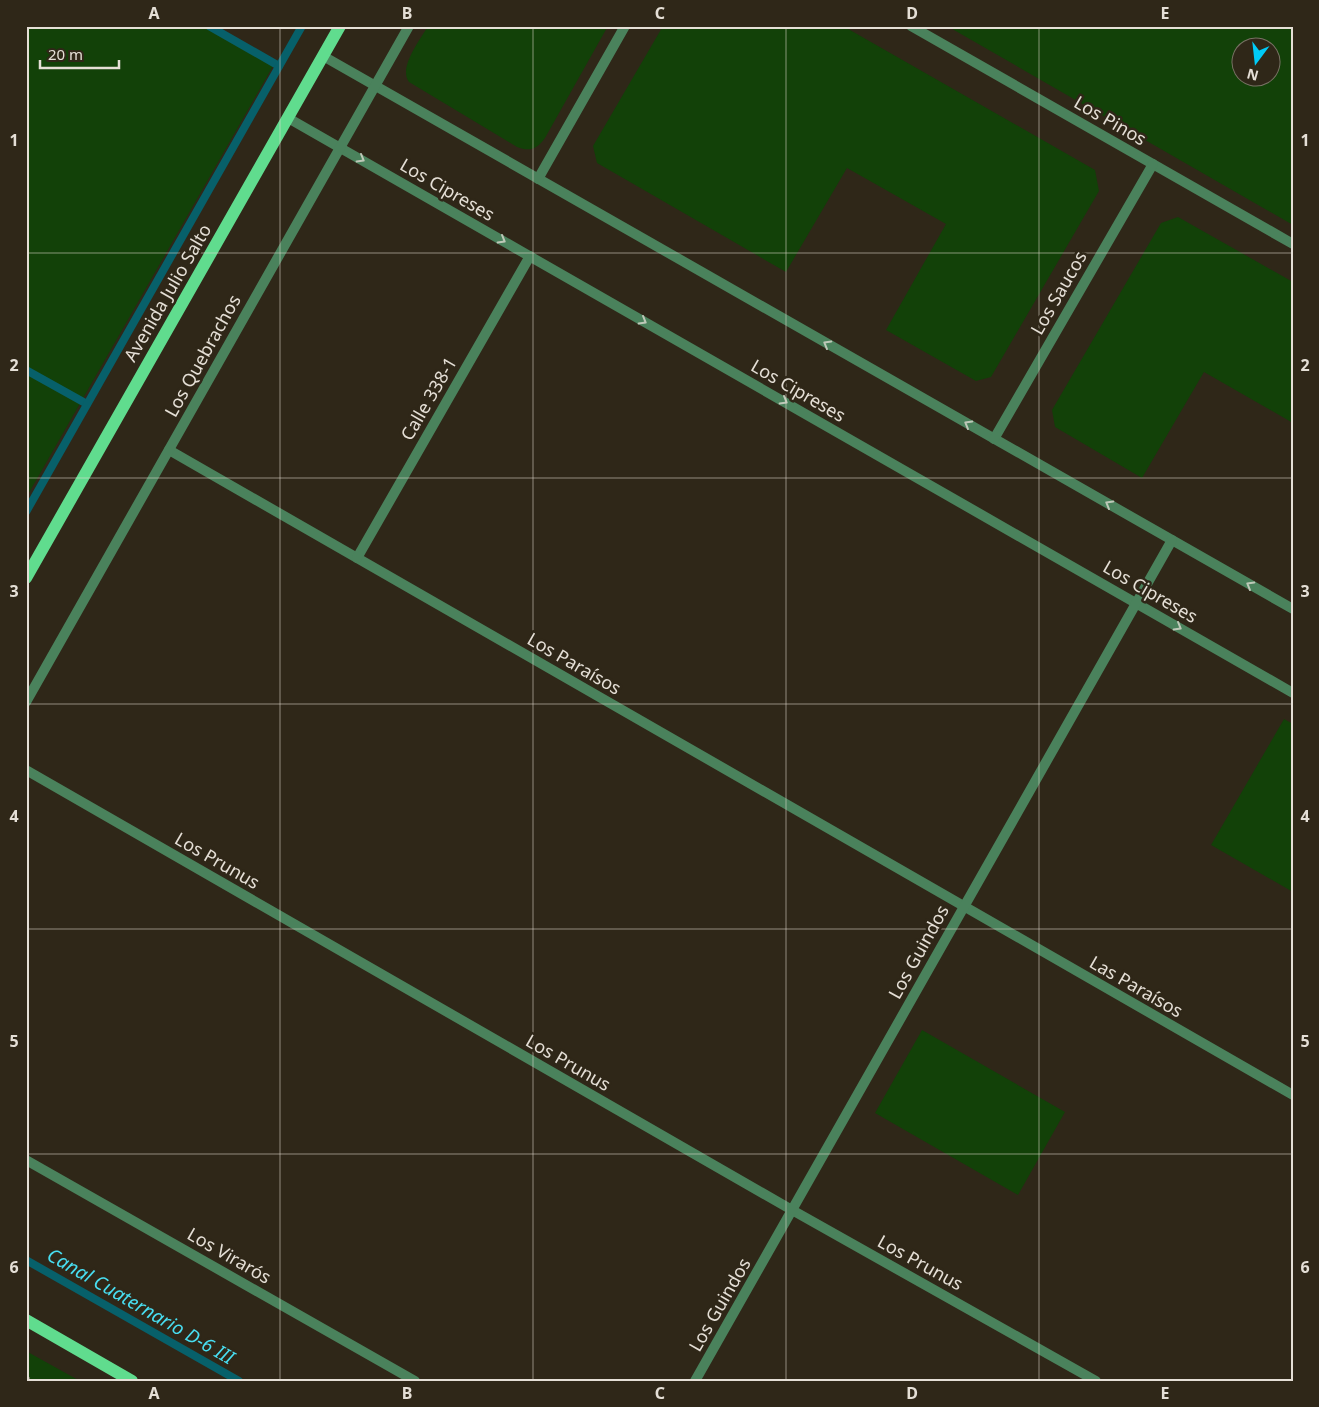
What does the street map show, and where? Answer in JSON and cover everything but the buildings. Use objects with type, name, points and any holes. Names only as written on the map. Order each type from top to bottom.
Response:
[{"type":"main road","name":"Avenida Julio Salto","points":[[26,578],[340,26]]},
{"type":"main road","points":[[26,1320],[132,1381]]},
{"type":"street","name":"Los Quebrachos","points":[[26,702],[409,26]]},
{"type":"street","points":[[538,179],[626,26]]},
{"type":"street","name":"Los Pinos","points":[[911,26],[1293,244]]},
{"type":"street","points":[[323,56],[1293,609]]},
{"type":"street","name":"Los Cipreses","points":[[288,118],[1293,692]]},
{"type":"street","name":"Los Saucos","points":[[994,439],[1153,164]]},
{"type":"street","name":"Calle 338-1","points":[[357,558],[530,256]]},
{"type":"street","name":"Los Paraísos","points":[[169,450],[964,906]]},
{"type":"street","name":"Los Guindos","points":[[695,1381],[1172,540]]},
{"type":"street","name":"Los Prunus","points":[[26,770],[792,1210],[1096,1381]]},
{"type":"street","name":"Las Paraísos","points":[[964,906],[1293,1095]]},
{"type":"street","name":"Los Virarós","points":[[26,1160],[415,1381]]},
{"type":"path","points":[[26,1377],[33,1381]]},
{"type":"green space","points":[[26,26],[202,26],[273,66],[26,498]]},
{"type":"green space","points":[[428,26],[608,26],[545,138],[536,147],[526,149],[517,147],[409,82],[406,76],[408,62]]},
{"type":"green space","points":[[663,26],[843,26],[1095,170],[1099,191],[991,377],[976,381],[886,330],[946,224],[847,168],[786,272],[597,163],[593,146]]},
{"type":"green space","points":[[947,26],[1293,26],[1293,225]]},
{"type":"green space","points":[[1178,217],[1293,282],[1293,423],[1204,372],[1142,478],[1055,427],[1052,410],[1161,223]]},
{"type":"green space","points":[[1284,719],[1293,724],[1293,892],[1211,845]]},
{"type":"green space","points":[[922,1030],[1065,1112],[1018,1195],[875,1113]]},
{"type":"green space","points":[[26,1351],[80,1381],[26,1381]]},
{"type":"waterway","points":[[209,26],[279,66]]},
{"type":"waterway","points":[[26,512],[302,26]]},
{"type":"waterway","points":[[26,370],[87,404]]},
{"type":"waterway","name":"Canal Cuaternario D-6 III","points":[[26,1260],[239,1381]]}]
